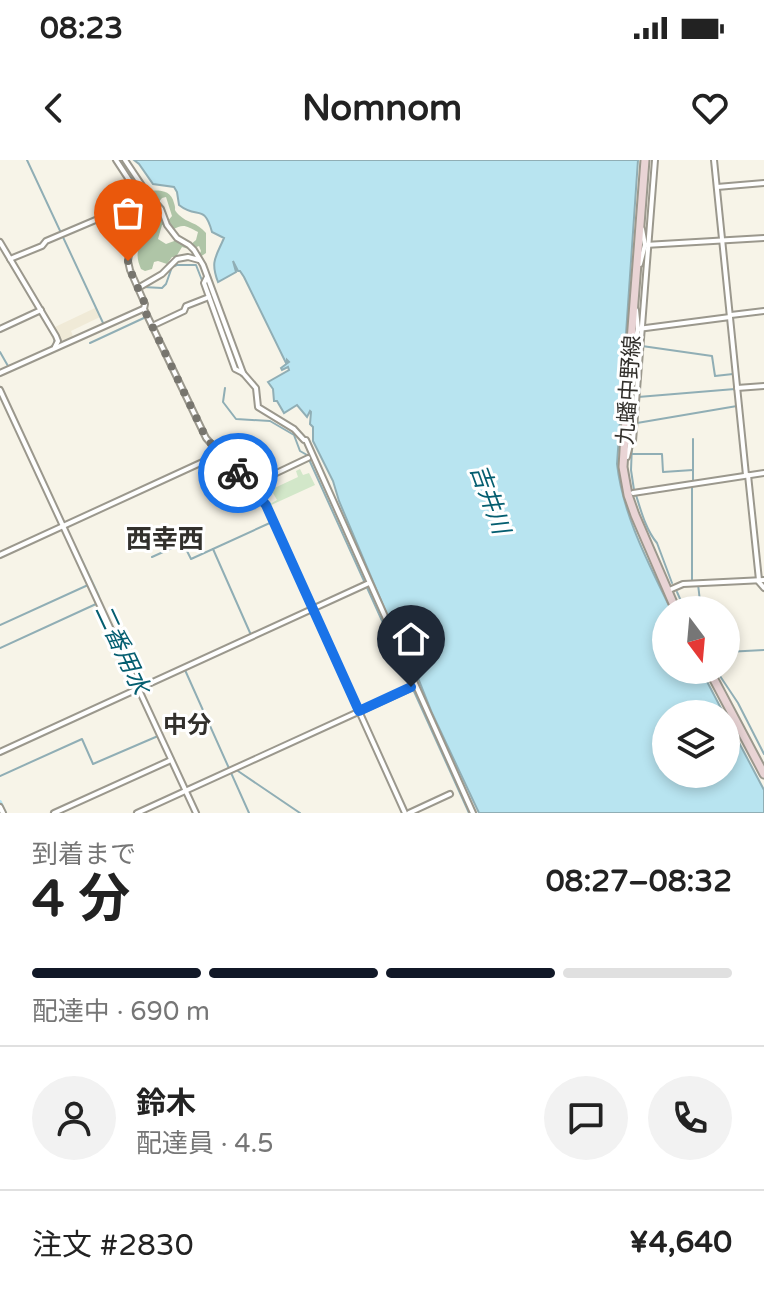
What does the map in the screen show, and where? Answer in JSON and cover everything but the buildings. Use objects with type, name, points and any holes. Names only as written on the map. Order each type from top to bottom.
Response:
[{"type":"main road","name":"九蟠中野線","points":[[645,160],[624,471],[635,515],[669,596]]},
{"type":"main road","points":[[716,684],[764,774]]},
{"type":"street","points":[[116,160],[139,194],[128,261],[130,270],[139,287],[144,309],[206,438],[266,505],[407,813],[450,794]]},
{"type":"street","points":[[125,160],[161,209],[167,225],[177,238],[194,250],[243,373],[256,388],[258,407],[306,440],[413,687],[473,813]]},
{"type":"street","points":[[635,515],[633,493],[624,471],[633,441],[655,160]]},
{"type":"street","points":[[714,160],[747,475],[760,580],[764,588]]},
{"type":"street","points":[[718,187],[764,183]]},
{"type":"street","points":[[10,259],[138,202]]},
{"type":"street","points":[[636,272],[647,245],[640,219]]},
{"type":"street","points":[[647,245],[764,238]]},
{"type":"street","points":[[0,242],[58,341],[55,348]]},
{"type":"street","points":[[139,287],[162,274],[177,259],[188,257],[199,260]]},
{"type":"street","points":[[207,277],[204,283],[208,297],[235,369],[243,373]]},
{"type":"street","points":[[153,325],[208,297]]},
{"type":"street","points":[[630,354],[640,329],[633,303]]},
{"type":"street","points":[[0,373],[144,309]]},
{"type":"street","points":[[0,329],[41,310]]},
{"type":"street","points":[[640,329],[764,311]]},
{"type":"street","points":[[738,388],[764,386]]},
{"type":"street","points":[[0,390],[196,813]]},
{"type":"street","points":[[0,555],[220,454]]},
{"type":"street","points":[[250,486],[308,458]]},
{"type":"street","points":[[633,493],[764,473]]},
{"type":"street","points":[[667,591],[683,584],[760,580]]},
{"type":"street","points":[[0,752],[367,584]]},
{"type":"street","points":[[137,813],[413,687]]},
{"type":"street","points":[[54,813],[171,760]]},
{"type":"street","points":[[0,807],[3,813]]},
{"type":"shaded area","points":[[95,308],[100,317],[71,331],[74,339],[63,344],[55,327]]},
{"type":"green space","points":[[142,190],[158,207],[166,224],[162,225],[158,239],[166,244],[177,240],[192,250],[182,247],[167,264],[154,262],[152,269],[145,271],[138,260],[141,246],[138,236],[139,231],[148,225],[151,215]]},
{"type":"green space","points":[[146,191],[170,195],[179,215],[206,233],[206,253],[200,257],[199,246],[194,248],[190,245],[196,240],[198,232],[185,226],[172,230],[167,222],[172,216],[166,197],[157,204]]},
{"type":"green space","points":[[300,469],[303,475],[309,473],[315,485],[269,506],[277,500],[268,491],[298,477],[296,471]]},
{"type":"water","name":"吉井川","points":[[134,160],[638,160],[617,464],[631,521],[664,596],[652,596],[652,684],[708,684],[717,700],[652,700],[652,788],[740,788],[740,745],[764,790],[764,813],[479,813],[410,658],[396,636],[333,481],[313,441],[311,412],[307,417],[297,405],[284,413],[274,401],[273,389],[268,382],[289,370],[288,367],[281,368],[289,362],[287,360],[286,363],[233,261],[236,272],[218,282],[214,264],[224,238],[212,232],[203,215],[179,205],[174,187],[153,184]]},
{"type":"waterway","points":[[27,160],[106,324]]},
{"type":"waterway","points":[[718,185],[747,182]]},
{"type":"waterway","points":[[118,188],[126,204]]},
{"type":"waterway","points":[[143,287],[162,288],[172,267],[177,265],[196,265],[203,283]]},
{"type":"waterway","points":[[90,343],[146,317]]},
{"type":"waterway","points":[[51,347],[55,338]]},
{"type":"waterway","points":[[642,346],[712,356],[715,376],[733,374]]},
{"type":"waterway","points":[[0,352],[8,366]]},
{"type":"waterway","points":[[225,388],[223,402],[236,419],[270,421],[294,435],[300,451],[307,455],[469,813]]},
{"type":"waterway","points":[[638,397],[735,389]]},
{"type":"waterway","points":[[637,423],[737,406]]},
{"type":"waterway","points":[[693,439],[693,484]]},
{"type":"waterway","points":[[632,445],[634,490]]},
{"type":"waterway","points":[[631,454],[662,454],[663,472],[693,470]]},
{"type":"waterway","points":[[692,485],[692,582]]},
{"type":"waterway","points":[[639,494],[636,495],[644,520],[657,543],[672,583]]},
{"type":"waterway","points":[[152,557],[183,543],[191,559],[272,522]]},
{"type":"waterway","points":[[213,549],[251,635]]},
{"type":"waterway","name":"二番用水","points":[[76,550],[98,596]]},
{"type":"waterway","points":[[698,584],[699,596]]},
{"type":"waterway","points":[[0,625],[88,585]]},
{"type":"waterway","points":[[677,592],[679,596]]},
{"type":"waterway","points":[[0,648],[96,604]]},
{"type":"waterway","points":[[740,651],[764,650]]},
{"type":"waterway","points":[[185,670],[249,813]]},
{"type":"waterway","points":[[725,684],[764,754]]},
{"type":"waterway","points":[[0,776],[82,739],[93,764],[158,736]]},
{"type":"waterway","points":[[235,769],[300,813]]},
{"type":"waterway","points":[[0,802],[5,813]]},
{"type":"way so far","points":[[128,261],[145,304],[144,309],[206,438],[238,473]]},
{"type":"district","name":"西幸西","points":[[165,539]]},
{"type":"district","name":"中分","points":[[187,725]]},
{"type":"route","points":[[238,473],[266,505],[359,711],[411,687]]}]
